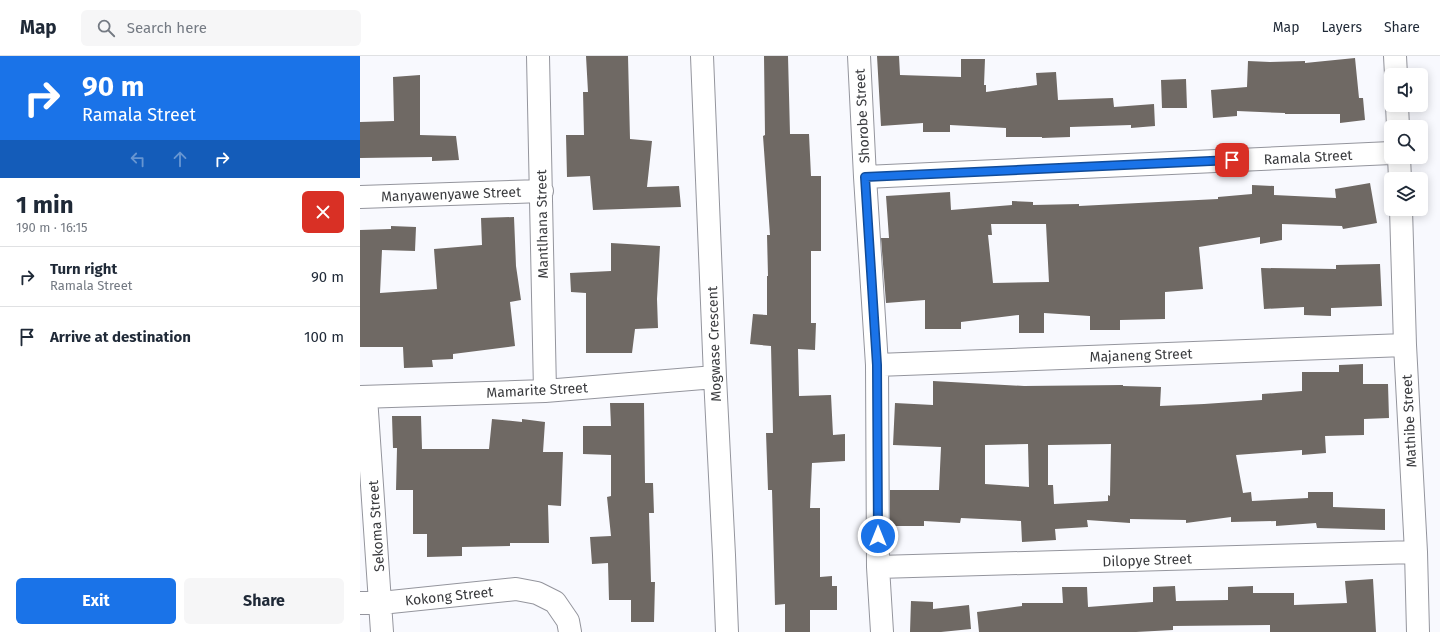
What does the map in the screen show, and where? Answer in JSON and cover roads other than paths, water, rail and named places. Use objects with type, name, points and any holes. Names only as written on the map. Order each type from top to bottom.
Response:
[{"type":"street","name":"Mantlhana Street","points":[[538,56],[545,391]]},
{"type":"street","name":"Mogwase Crescent","points":[[702,56],[727,632]]},
{"type":"street","name":"Shorobe Street","points":[[859,56],[877,365],[878,567],[882,632]]},
{"type":"street","points":[[1395,56],[1396,68]]},
{"type":"street","name":"Ramala Street","points":[[865,177],[1384,153]]},
{"type":"street","name":"Manyawenyawe Street","points":[[360,197],[542,191]]},
{"type":"street","name":"Mathibe Street","points":[[1401,216],[1405,345],[1416,552],[1418,632]]},
{"type":"street","name":"Majaneng Street","points":[[877,365],[1405,345]]},
{"type":"street","name":"Mamarite Street","points":[[363,397],[545,391],[715,377]]},
{"type":"street","name":"Sekoma Street","points":[[363,397],[371,603],[382,632]]},
{"type":"street","name":"Dilopye Street","points":[[878,567],[1416,552]]},
{"type":"street","name":"Kokong Street","points":[[371,603],[516,589],[537,593],[555,602],[568,621],[570,632]]}]
